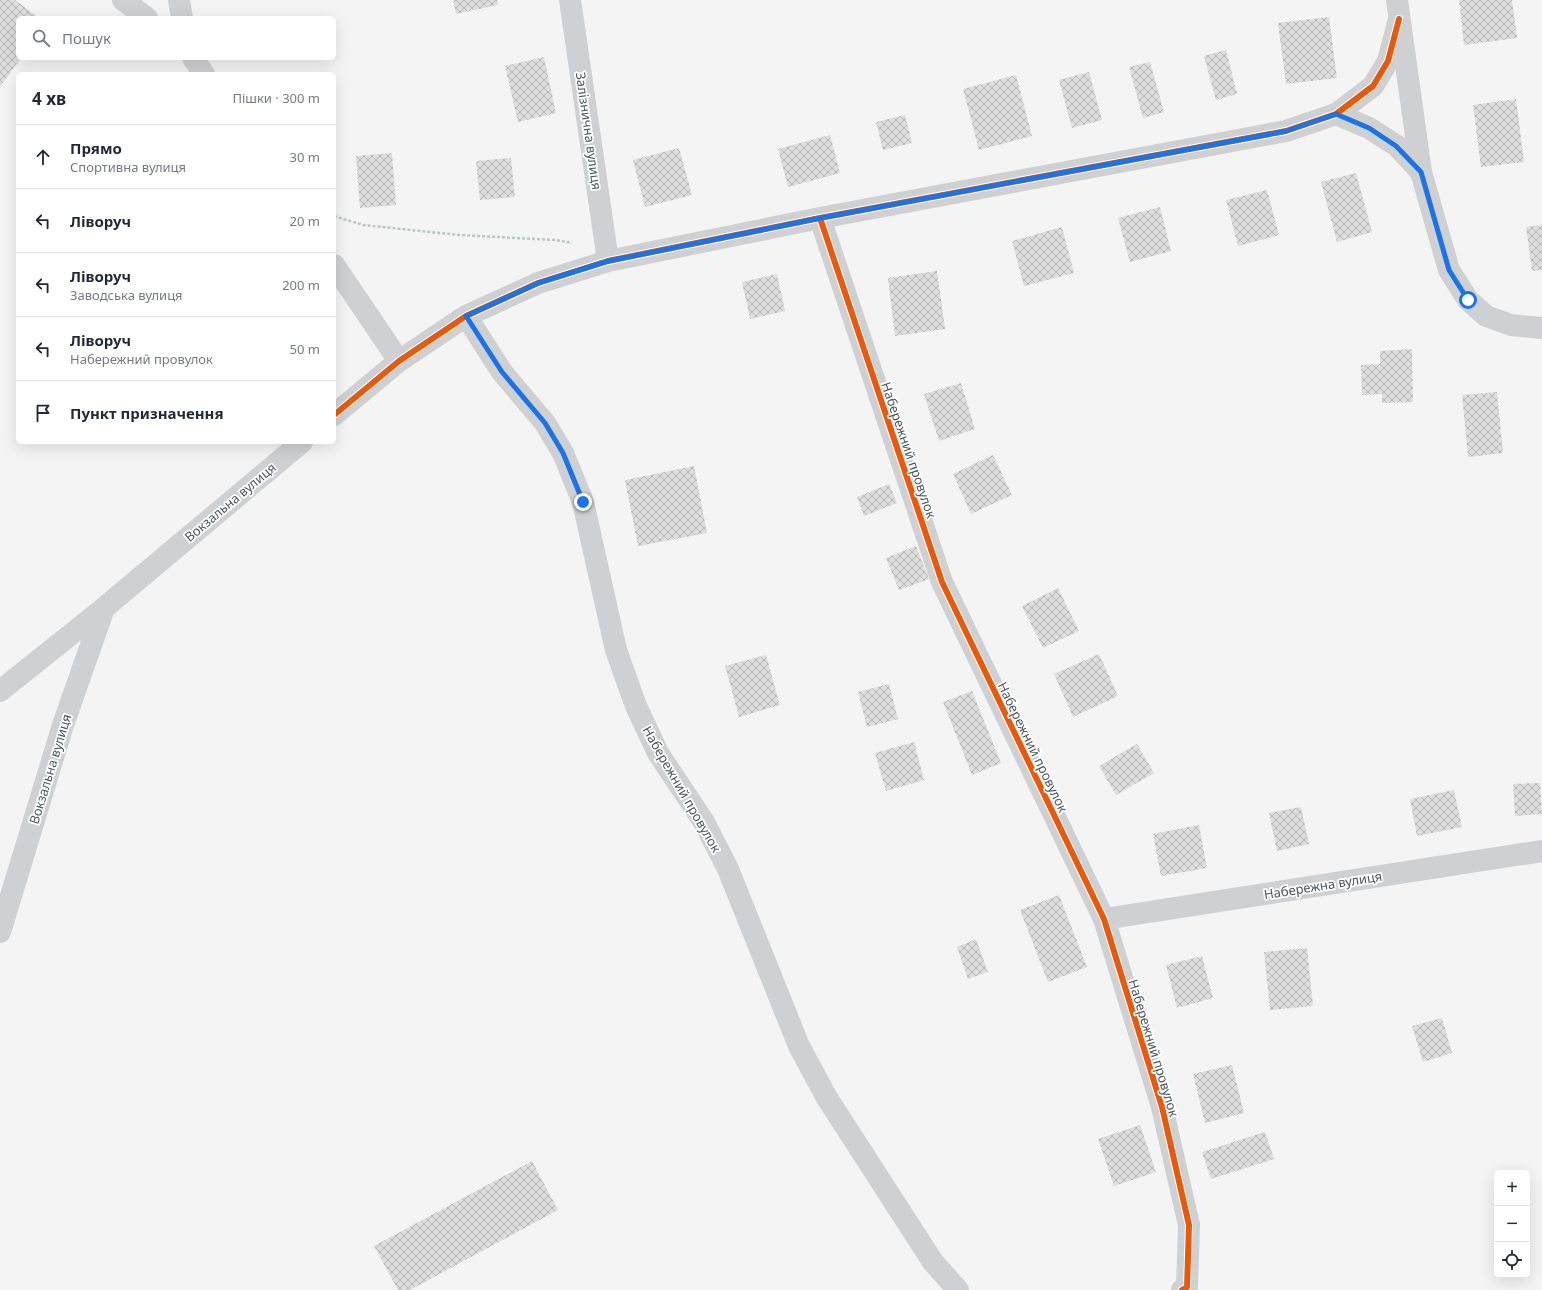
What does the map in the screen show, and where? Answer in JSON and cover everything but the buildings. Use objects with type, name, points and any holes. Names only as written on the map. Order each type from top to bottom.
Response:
[{"type":"street","points":[[123,0],[144,16]]},
{"type":"street","points":[[179,0],[182,16]]},
{"type":"street","name":"Залізнична вулиця","points":[[570,0],[608,261]]},
{"type":"street","points":[[336,413],[399,361],[466,316],[538,283],[608,261],[820,218],[1286,131],[1336,114],[1373,86],[1388,60],[1398,9]]},
{"type":"street","points":[[1398,9],[1421,172],[1449,270],[1468,300],[1486,316],[1511,325],[1542,328]]},
{"type":"street","points":[[194,60],[203,72]]},
{"type":"street","points":[[1336,114],[1369,128],[1396,146],[1421,172]]},
{"type":"street","name":"Набережний провулок","points":[[820,218],[942,582],[1104,919],[1162,1107],[1189,1225],[1187,1287],[1182,1290]]},
{"type":"street","points":[[336,268],[399,361]]},
{"type":"street","name":"Набережний провулок","points":[[466,316],[502,372],[545,423],[563,453],[583,502],[616,650],[636,706],[658,753],[704,822],[728,869],[799,1046],[827,1098],[929,1255],[958,1290]]},
{"type":"street","name":"Вокзальна вулиця","points":[[0,691],[104,608],[300,444]]},
{"type":"street","name":"Вокзальна вулиця","points":[[0,932],[63,725],[104,608]]},
{"type":"street","name":"Набережна вулиця","points":[[1104,919],[1542,851]]},
{"type":"path","points":[[336,217],[363,225],[459,235],[556,240],[580,245],[608,261]]},
{"type":"cycle path","points":[[336,413],[399,361],[466,316],[538,283],[608,261],[820,218],[1286,131],[1336,114],[1373,86],[1388,61],[1399,19]]},
{"type":"cycle path","points":[[820,218],[942,582],[1104,919],[1162,1107],[1189,1225],[1187,1287],[1182,1290]]},
{"type":"route","points":[[583,502],[563,453],[545,423],[502,372],[466,316],[538,283],[608,261],[820,218],[1286,131],[1336,114],[1369,128],[1396,146],[1421,172],[1449,270],[1468,300]]}]
